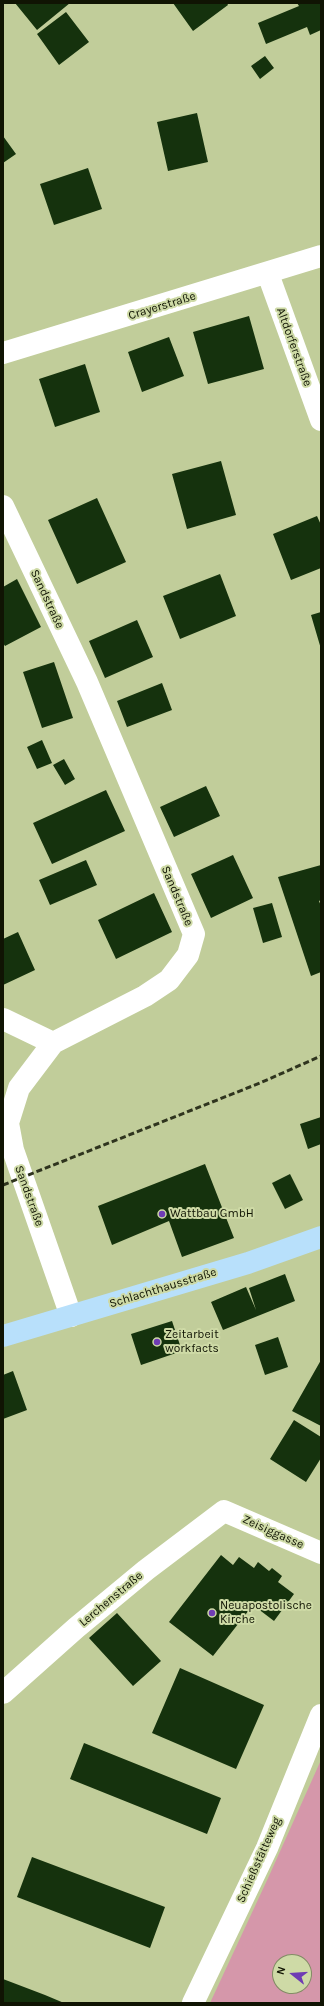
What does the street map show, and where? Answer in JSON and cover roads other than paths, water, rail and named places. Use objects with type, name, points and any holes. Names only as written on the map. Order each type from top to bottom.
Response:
[{"type":"main road","name":"Schlachthausstraße","points":[[3,1336],[248,1263],[321,1237]]},
{"type":"street","name":"Crayerstraße","points":[[3,354],[268,274],[321,256]]},
{"type":"street","name":"Altdorferstraße","points":[[268,274],[321,420]]},
{"type":"street","name":"Sandstraße","points":[[3,506],[87,682],[194,934],[188,955],[169,980],[145,996],[53,1042],[19,1088],[6,1124],[22,1179],[36,1214],[71,1316]]},
{"type":"street","points":[[3,1019],[53,1042]]},
{"type":"street","name":"Zeisiggasse","points":[[224,1510],[321,1553]]},
{"type":"street","name":"Lerchenstraße","points":[[3,1693],[76,1628],[146,1570],[224,1510]]},
{"type":"street","name":"Schießstätteweg","points":[[193,2003],[266,1848],[321,1715]]},
{"type":"railway","points":[[3,1185],[260,1083],[321,1056]]},
{"type":"place","name":"Wattbau GmbH","points":[[162,1214]]},
{"type":"place","name":"Zeitarbeit workfacts","points":[[157,1342]]},
{"type":"place","name":"Neuapostolische Kirche","points":[[212,1613]]}]
